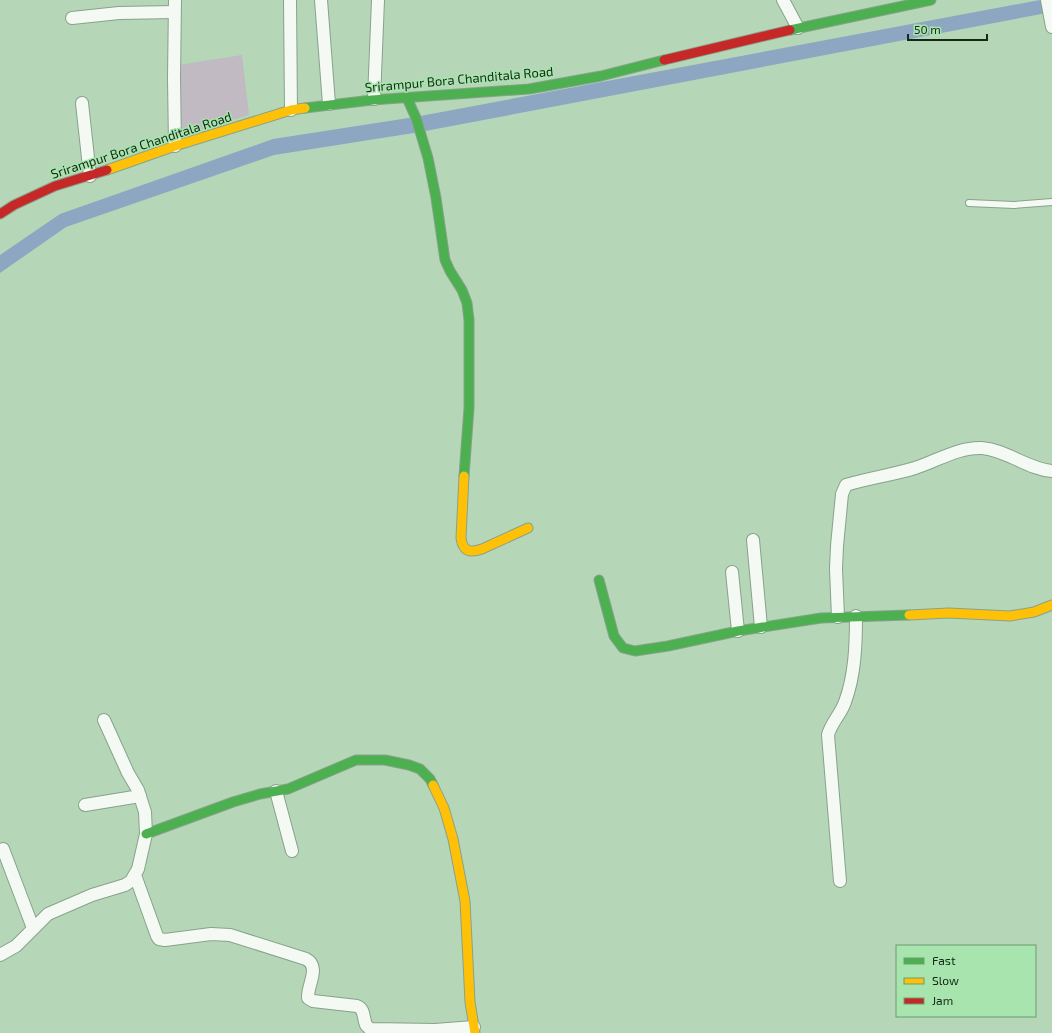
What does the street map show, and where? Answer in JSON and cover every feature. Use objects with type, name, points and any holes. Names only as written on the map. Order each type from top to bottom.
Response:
[{"type":"street","points":[[290,0],[291,110]]},
{"type":"street","points":[[321,0],[329,104]]},
{"type":"street","points":[[374,100],[378,0]]},
{"type":"street","points":[[783,0],[798,28]]},
{"type":"street","name":"Srirampur Bora Chanditala Road","points":[[0,214],[14,205],[55,186],[90,176],[175,146],[291,110],[329,104],[374,100],[529,89],[564,83],[601,76],[798,28],[931,0]]},
{"type":"street","points":[[1047,0],[1051,22]]},
{"type":"street","points":[[72,18],[174,6],[175,146]]},
{"type":"street","points":[[407,98],[421,132],[434,179],[445,260],[462,290],[467,303],[469,408],[463,487],[462,546],[465,549],[474,551],[528,528]]},
{"type":"street","points":[[82,103],[90,176]]},
{"type":"street","points":[[838,617],[836,569],[837,546],[842,494],[846,485],[916,468],[952,453],[971,449],[990,450],[1003,453],[1040,470],[1052,471]]},
{"type":"street","points":[[753,540],[761,627]]},
{"type":"street","points":[[732,572],[738,631]]},
{"type":"street","points":[[599,580],[614,636],[623,648],[635,651],[668,646],[761,627],[838,617],[949,612],[1010,616],[1034,612],[1052,605]]},
{"type":"street","points":[[840,881],[828,736],[832,723],[844,705],[852,677],[856,641],[856,616]]},
{"type":"street","points":[[0,955],[16,946],[32,928],[48,914],[92,895],[125,885],[131,881],[138,869],[146,834],[145,812],[140,796],[104,720]]},
{"type":"street","points":[[135,875],[157,936],[160,939],[165,940],[211,934],[230,935],[306,959],[310,961],[313,967],[308,998],[361,1007],[366,1025],[370,1028],[474,1030],[469,986],[465,902],[453,839],[444,808],[430,779],[420,769],[385,760],[356,760],[300,784],[233,802],[146,834]]},
{"type":"street","points":[[276,791],[292,851]]},
{"type":"street","points":[[85,805],[140,796]]},
{"type":"street","points":[[2,849],[32,928]]},
{"type":"lane","points":[[969,203],[1014,205],[1052,202]]},
{"type":"shaded area","points":[[242,55],[249,115],[183,135],[179,103],[178,65]]},
{"type":"water","points":[[1040,0],[1052,0],[1052,12],[420,132],[274,155],[66,227],[0,273],[0,255],[60,214],[273,139],[415,117]]},
{"type":"traffic: fast","points":[[790,30],[931,0]]},
{"type":"traffic: fast","points":[[305,108],[372,100],[529,89],[601,76],[664,60]]},
{"type":"traffic: fast","points":[[407,98],[416,118],[428,158],[436,198],[445,260],[462,290],[467,303],[469,320],[469,408],[464,476]]},
{"type":"traffic: fast","points":[[599,580],[614,636],[623,648],[635,651],[668,646],[738,631],[821,618],[909,615]]},
{"type":"traffic: fast","points":[[146,834],[233,802],[260,794],[288,789],[356,760],[385,760],[409,765],[420,769],[430,779],[433,785]]},
{"type":"traffic: slow","points":[[107,170],[175,146],[291,110],[305,108]]},
{"type":"traffic: slow","points":[[464,476],[461,538],[465,549],[471,551],[482,549],[528,528]]},
{"type":"traffic: slow","points":[[909,615],[949,613],[1010,616],[1034,612],[1052,605]]},
{"type":"traffic: slow","points":[[433,785],[444,808],[453,839],[465,901],[470,1002],[475,1033]]},
{"type":"traffic: jam","points":[[664,60],[790,30]]},
{"type":"traffic: jam","points":[[0,214],[14,205],[55,186],[107,170]]}]
